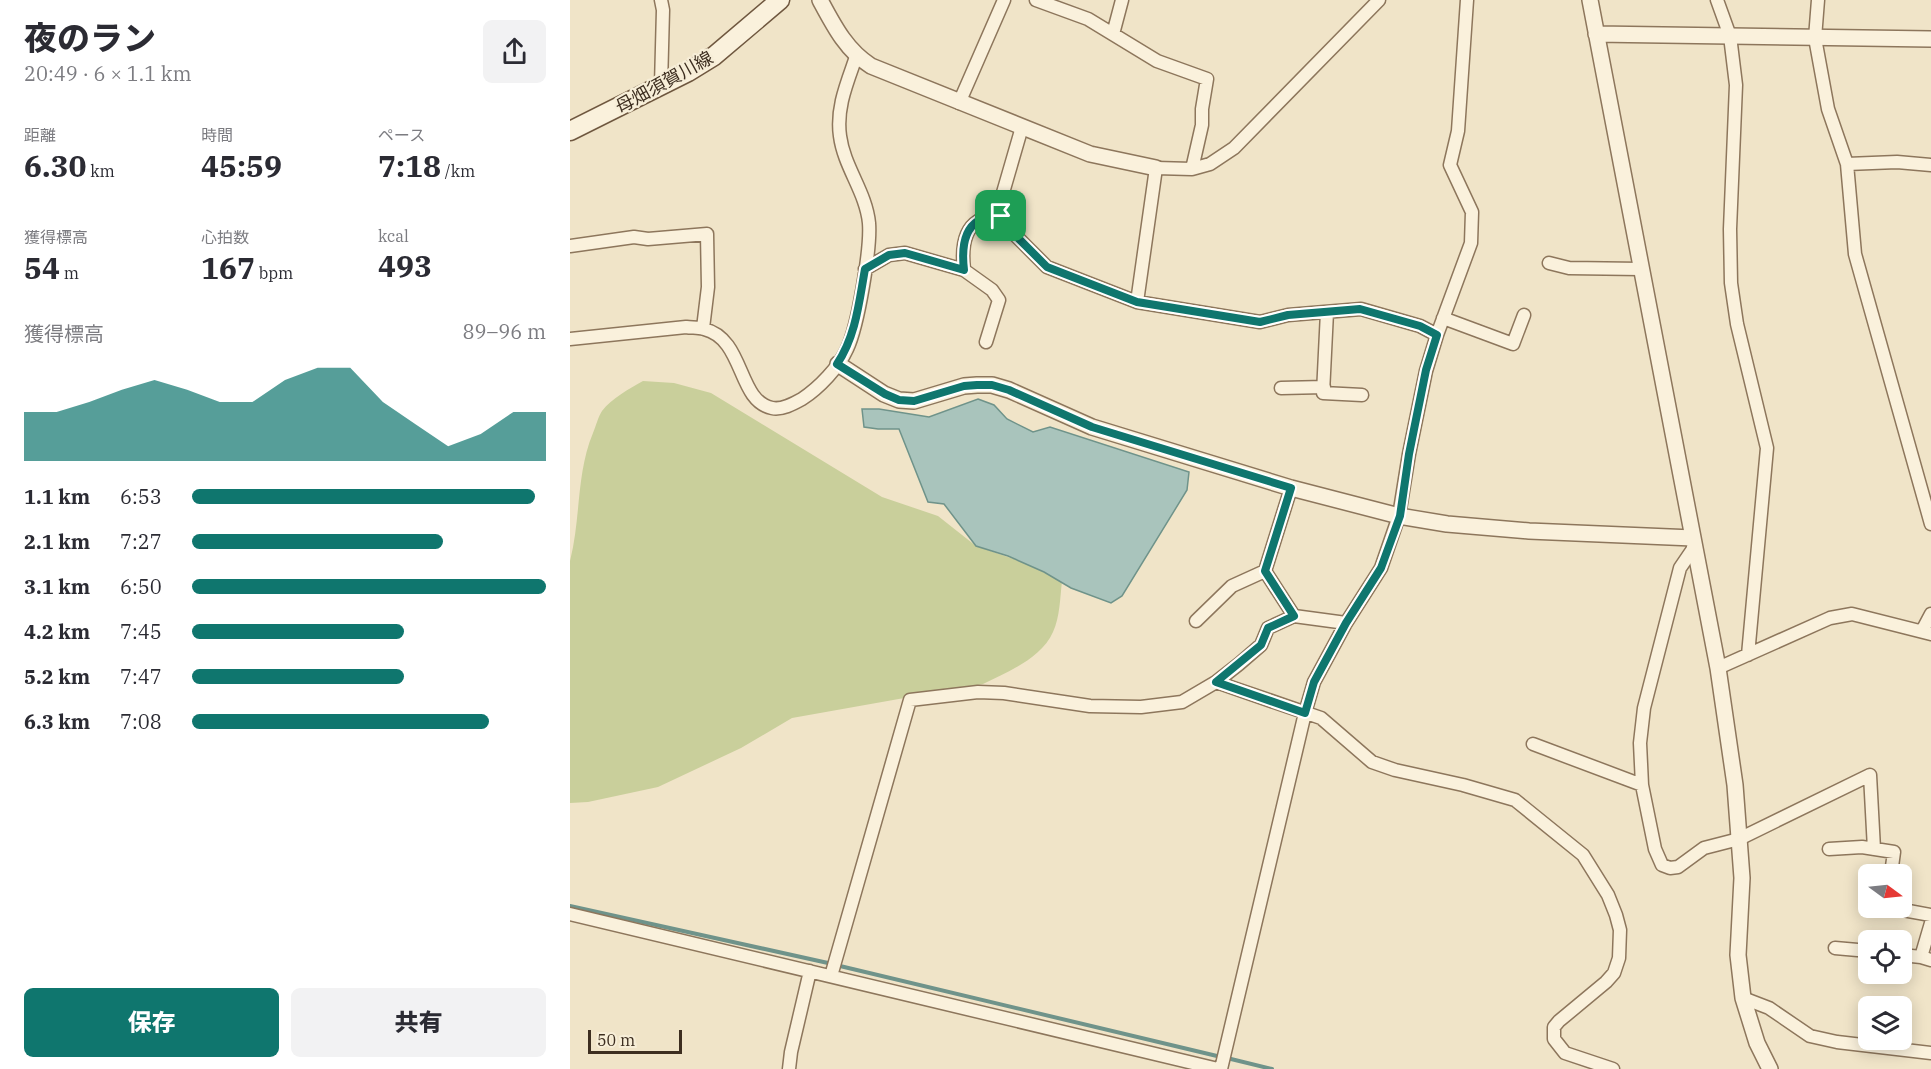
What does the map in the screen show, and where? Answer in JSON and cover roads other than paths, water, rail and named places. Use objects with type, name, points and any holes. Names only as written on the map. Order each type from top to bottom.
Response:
[{"type":"main road","name":"母畑須賀川線","points":[[570,131],[714,56],[780,0]]},
{"type":"street","points":[[661,0],[661,85]]},
{"type":"street","points":[[820,0],[839,36],[856,57],[888,74],[1090,154],[1156,168],[1192,169],[1210,164],[1234,148],[1379,0]]},
{"type":"street","points":[[959,103],[1004,0]]},
{"type":"street","points":[[1036,0],[1088,19],[1157,61],[1208,79],[1202,109],[1202,125],[1192,169]]},
{"type":"street","points":[[1113,34],[1122,0]]},
{"type":"street","points":[[570,914],[1220,1069],[1314,682],[1346,623],[1381,568],[1400,516],[1409,454],[1426,370],[1471,243],[1472,212],[1450,165],[1458,131],[1467,0]]},
{"type":"street","points":[[1590,0],[1718,668],[1735,785],[1742,878],[1738,956],[1743,998],[1757,1043],[1770,1069]]},
{"type":"street","points":[[1717,0],[1730,36],[1736,85],[1730,229],[1731,283],[1737,324],[1767,448],[1767,471],[1748,656]]},
{"type":"street","points":[[1818,0],[1815,38],[1828,109],[1847,164],[1855,254],[1931,524]]},
{"type":"street","points":[[1596,33],[1931,39]]},
{"type":"street","points":[[570,339],[686,327],[703,328],[711,331],[729,345],[744,380],[758,402],[773,408],[790,406],[812,393],[847,349],[854,327],[865,269],[869,225],[866,204],[849,165],[840,136],[841,99],[856,57]]},
{"type":"street","points":[[1022,127],[999,203],[1001,216],[1008,228],[1047,267],[1137,302],[1260,322],[1288,315],[1360,309],[1420,326],[1437,335]]},
{"type":"street","points":[[1847,164],[1897,162],[1931,165]]},
{"type":"street","points":[[1137,302],[1156,168]]},
{"type":"street","points":[[964,270],[962,257],[964,240],[970,228],[978,221],[1001,216]]},
{"type":"street","points":[[570,246],[634,237],[648,239],[707,234],[708,287],[703,328]]},
{"type":"street","points":[[865,269],[889,255],[905,253],[964,270],[992,290],[999,300],[986,342]]},
{"type":"street","points":[[1549,263],[1569,268],[1641,269]]},
{"type":"street","points":[[1327,312],[1323,393],[1362,395]]},
{"type":"street","points":[[1443,318],[1513,344],[1524,315]]},
{"type":"street","points":[[837,364],[885,394],[899,400],[914,401],[964,386],[992,385],[1009,390],[1092,427],[1291,488],[1400,516],[1448,524],[1694,542]]},
{"type":"street","points":[[1281,388],[1324,387]]},
{"type":"street","points":[[1196,621],[1232,586],[1265,571],[1291,488]]},
{"type":"street","points":[[1694,542],[1680,568],[1644,708],[1640,743],[1642,785],[1655,849],[1662,865],[1670,868],[1678,867],[1704,848],[1739,839],[1870,775],[1874,849]]},
{"type":"street","points":[[1265,571],[1294,616]]},
{"type":"street","points":[[1718,668],[1841,615],[1852,615],[1927,632],[1931,614]]},
{"type":"street","points":[[831,976],[910,700],[978,692],[1005,693],[1090,706],[1141,708],[1182,702],[1216,682],[1261,645],[1268,628],[1294,616],[1346,623]]},
{"type":"street","points":[[1216,682],[1321,718],[1372,762],[1395,770],[1483,790],[1515,800],[1583,855],[1608,895],[1616,915],[1620,930],[1619,958],[1614,973],[1606,982],[1554,1027],[1554,1040],[1565,1053],[1612,1069]]},
{"type":"street","points":[[1533,744],[1642,785]]},
{"type":"street","points":[[1829,849],[1862,847],[1894,852],[1892,864]]},
{"type":"street","points":[[1912,911],[1931,915]]},
{"type":"street","points":[[1926,958],[1931,923]]},
{"type":"street","points":[[1835,948],[1858,950]]},
{"type":"street","points":[[789,1069],[810,971]]},
{"type":"street","points":[[1743,998],[1769,1008],[1810,1036],[1837,1042],[1931,1053]]},
{"type":"water","points":[[978,399],[994,405],[1007,419],[1033,432],[1050,427],[1189,472],[1187,490],[1122,596],[1111,603],[1071,588],[1044,572],[1008,556],[976,546],[944,504],[928,502],[899,429],[864,427],[862,409],[879,409],[929,417]]},
{"type":"waterway","points":[[570,906],[828,963]]},
{"type":"waterway","points":[[840,966],[1217,1056]]},
{"type":"waterway","points":[[1231,1059],[1272,1069]]}]
